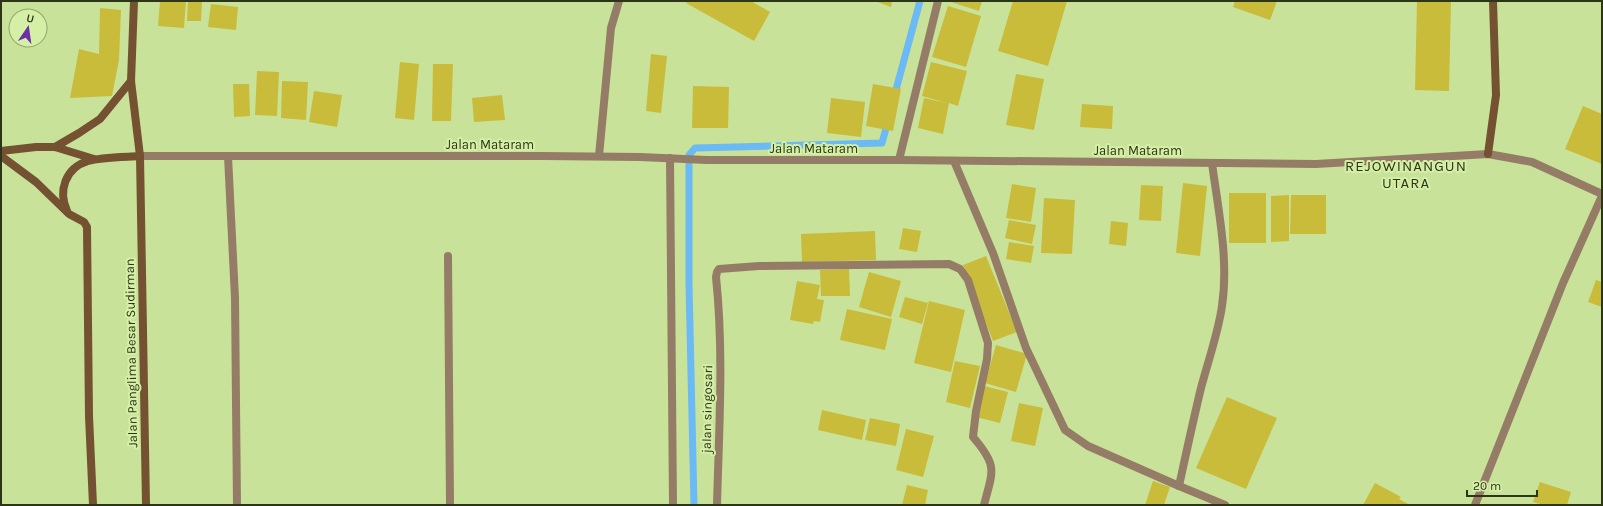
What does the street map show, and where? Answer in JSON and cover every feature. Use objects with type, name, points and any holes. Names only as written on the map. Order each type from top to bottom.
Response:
[{"type":"main road","name":"Jalan Panglima Besar Sudirman","points":[[134,1],[131,81],[140,156],[146,505]]},
{"type":"main road","points":[[1488,154],[1496,94],[1493,1]]},
{"type":"main road","points":[[55,147],[100,119],[131,81]]},
{"type":"main road","points":[[1,151],[36,147],[55,147],[99,160]]},
{"type":"main road","points":[[1,156],[36,182],[69,214],[84,222],[87,227],[89,416],[93,505]]},
{"type":"main road","points":[[69,214],[62,193],[64,182],[70,173],[78,166],[88,161],[140,156]]},
{"type":"street","points":[[599,156],[607,56],[611,28],[619,1]]},
{"type":"street","points":[[899,160],[938,1]]},
{"type":"street","name":"Jalan Mataram","points":[[140,156],[599,156],[700,160],[899,160],[1316,164],[1488,154],[1532,162],[1602,195]]},
{"type":"street","points":[[228,156],[235,298],[237,505]]},
{"type":"street","points":[[670,158],[673,505]]},
{"type":"street","points":[[954,161],[993,253],[1026,348],[1064,430],[1088,446],[1225,505]]},
{"type":"street","points":[[1179,486],[1201,388],[1217,335],[1222,305],[1224,272],[1222,236],[1212,163]]},
{"type":"street","points":[[1474,505],[1563,283],[1602,195]]},
{"type":"street","points":[[448,256],[450,505]]},
{"type":"street","name":"jalan singosari","points":[[717,505],[720,313],[716,277],[719,269],[759,266],[949,264],[960,269],[968,280],[988,343],[987,359],[976,411],[973,437],[985,450],[991,463],[991,476],[984,505]]},
{"type":"building","points":[[160,1],[186,1],[184,28],[158,26]]},
{"type":"building","points":[[188,1],[202,1],[201,21],[187,21]]},
{"type":"building","points":[[687,1],[751,1],[770,12],[754,41],[686,3]]},
{"type":"building","points":[[875,1],[892,1],[891,7]]},
{"type":"building","points":[[951,1],[982,1],[979,11]]},
{"type":"building","points":[[1013,1],[1067,1],[1048,66],[998,51]]},
{"type":"building","points":[[1235,1],[1277,1],[1270,20],[1233,7]]},
{"type":"building","points":[[1417,1],[1451,1],[1449,91],[1415,90]]},
{"type":"building","points":[[211,4],[238,7],[236,30],[208,27]]},
{"type":"building","points":[[948,6],[981,16],[966,67],[932,57]]},
{"type":"building","points":[[100,8],[121,10],[119,60],[112,96],[70,98],[79,49],[99,54]]},
{"type":"building","points":[[651,54],[667,56],[661,113],[646,111]]},
{"type":"building","points":[[400,62],[419,64],[414,120],[395,118]]},
{"type":"building","points":[[931,62],[967,71],[958,106],[949,103],[943,134],[918,128],[924,98],[947,103],[922,96]]},
{"type":"building","points":[[433,64],[453,64],[451,121],[432,121]]},
{"type":"building","points":[[257,71],[279,72],[277,116],[255,115]]},
{"type":"building","points":[[1016,74],[1044,79],[1034,130],[1006,125]]},
{"type":"building","points":[[282,81],[308,82],[306,120],[281,118]]},
{"type":"building","points":[[233,84],[249,84],[250,116],[234,117]]},
{"type":"building","points":[[873,84],[901,89],[893,131],[866,126]]},
{"type":"building","points":[[693,86],[729,87],[728,128],[692,128]]},
{"type":"building","points":[[314,91],[342,95],[337,127],[309,122]]},
{"type":"building","points":[[502,95],[505,120],[474,122],[472,98]]},
{"type":"building","points":[[831,98],[865,102],[861,137],[827,133]]},
{"type":"building","points":[[1082,104],[1113,106],[1112,129],[1080,127]]},
{"type":"building","points":[[1583,106],[1602,114],[1602,164],[1565,149]]},
{"type":"building","points":[[1183,183],[1207,186],[1200,256],[1176,253]]},
{"type":"building","points":[[1012,184],[1036,188],[1031,222],[1006,218]]},
{"type":"building","points":[[1141,185],[1163,186],[1161,221],[1139,220]]},
{"type":"building","points":[[1229,193],[1266,193],[1266,243],[1229,243]]},
{"type":"building","points":[[1289,195],[1289,241],[1271,242],[1271,196]]},
{"type":"building","points":[[1291,195],[1326,195],[1326,234],[1290,234]]},
{"type":"building","points":[[1044,198],[1075,200],[1072,254],[1041,253]]},
{"type":"building","points":[[1009,220],[1036,225],[1032,244],[1005,238]]},
{"type":"building","points":[[1111,221],[1128,223],[1126,246],[1109,244]]},
{"type":"building","points":[[903,228],[921,231],[917,252],[899,249]]},
{"type":"building","points":[[875,231],[876,260],[802,262],[801,234]]},
{"type":"building","points":[[1009,242],[1034,246],[1031,263],[1006,259]]},
{"type":"building","points":[[986,256],[1017,332],[993,341],[963,265]]},
{"type":"building","points":[[849,269],[850,296],[821,296],[820,270]]},
{"type":"building","points":[[869,272],[901,281],[891,317],[859,307]]},
{"type":"building","points":[[1596,280],[1602,282],[1602,307],[1588,302]]},
{"type":"building","points":[[797,281],[820,285],[817,299],[824,300],[820,322],[814,321],[813,324],[790,320]]},
{"type":"building","points":[[905,297],[928,303],[922,324],[899,317]]},
{"type":"building","points":[[929,301],[965,310],[951,372],[914,363]]},
{"type":"building","points":[[847,309],[892,319],[885,350],[840,340]]},
{"type":"building","points":[[996,345],[1027,354],[1016,392],[985,383]]},
{"type":"building","points":[[955,361],[980,366],[970,408],[946,402]]},
{"type":"building","points":[[984,386],[1008,392],[1000,423],[976,417]]},
{"type":"building","points":[[1227,397],[1277,418],[1246,489],[1196,468]]},
{"type":"building","points":[[1019,403],[1043,408],[1035,446],[1011,441]]},
{"type":"building","points":[[822,410],[866,420],[862,440],[818,430]]},
{"type":"building","points":[[870,418],[900,424],[896,446],[865,440]]},
{"type":"building","points":[[906,429],[934,436],[923,477],[896,470]]},
{"type":"building","points":[[1153,481],[1170,487],[1164,505],[1145,505]]},
{"type":"building","points":[[1540,482],[1571,492],[1567,505],[1544,505],[1533,502]]},
{"type":"building","points":[[1375,483],[1401,497],[1399,499],[1408,505],[1363,505]]},
{"type":"building","points":[[907,485],[928,490],[925,505],[902,505]]},
{"type":"waterway","points":[[894,97],[920,1]]},
{"type":"waterway","points":[[694,505],[689,284],[689,155],[695,148],[882,143],[888,121]]},
{"type":"district","name":"REJOWINANGUN UTARA","points":[[1406,174]]}]
